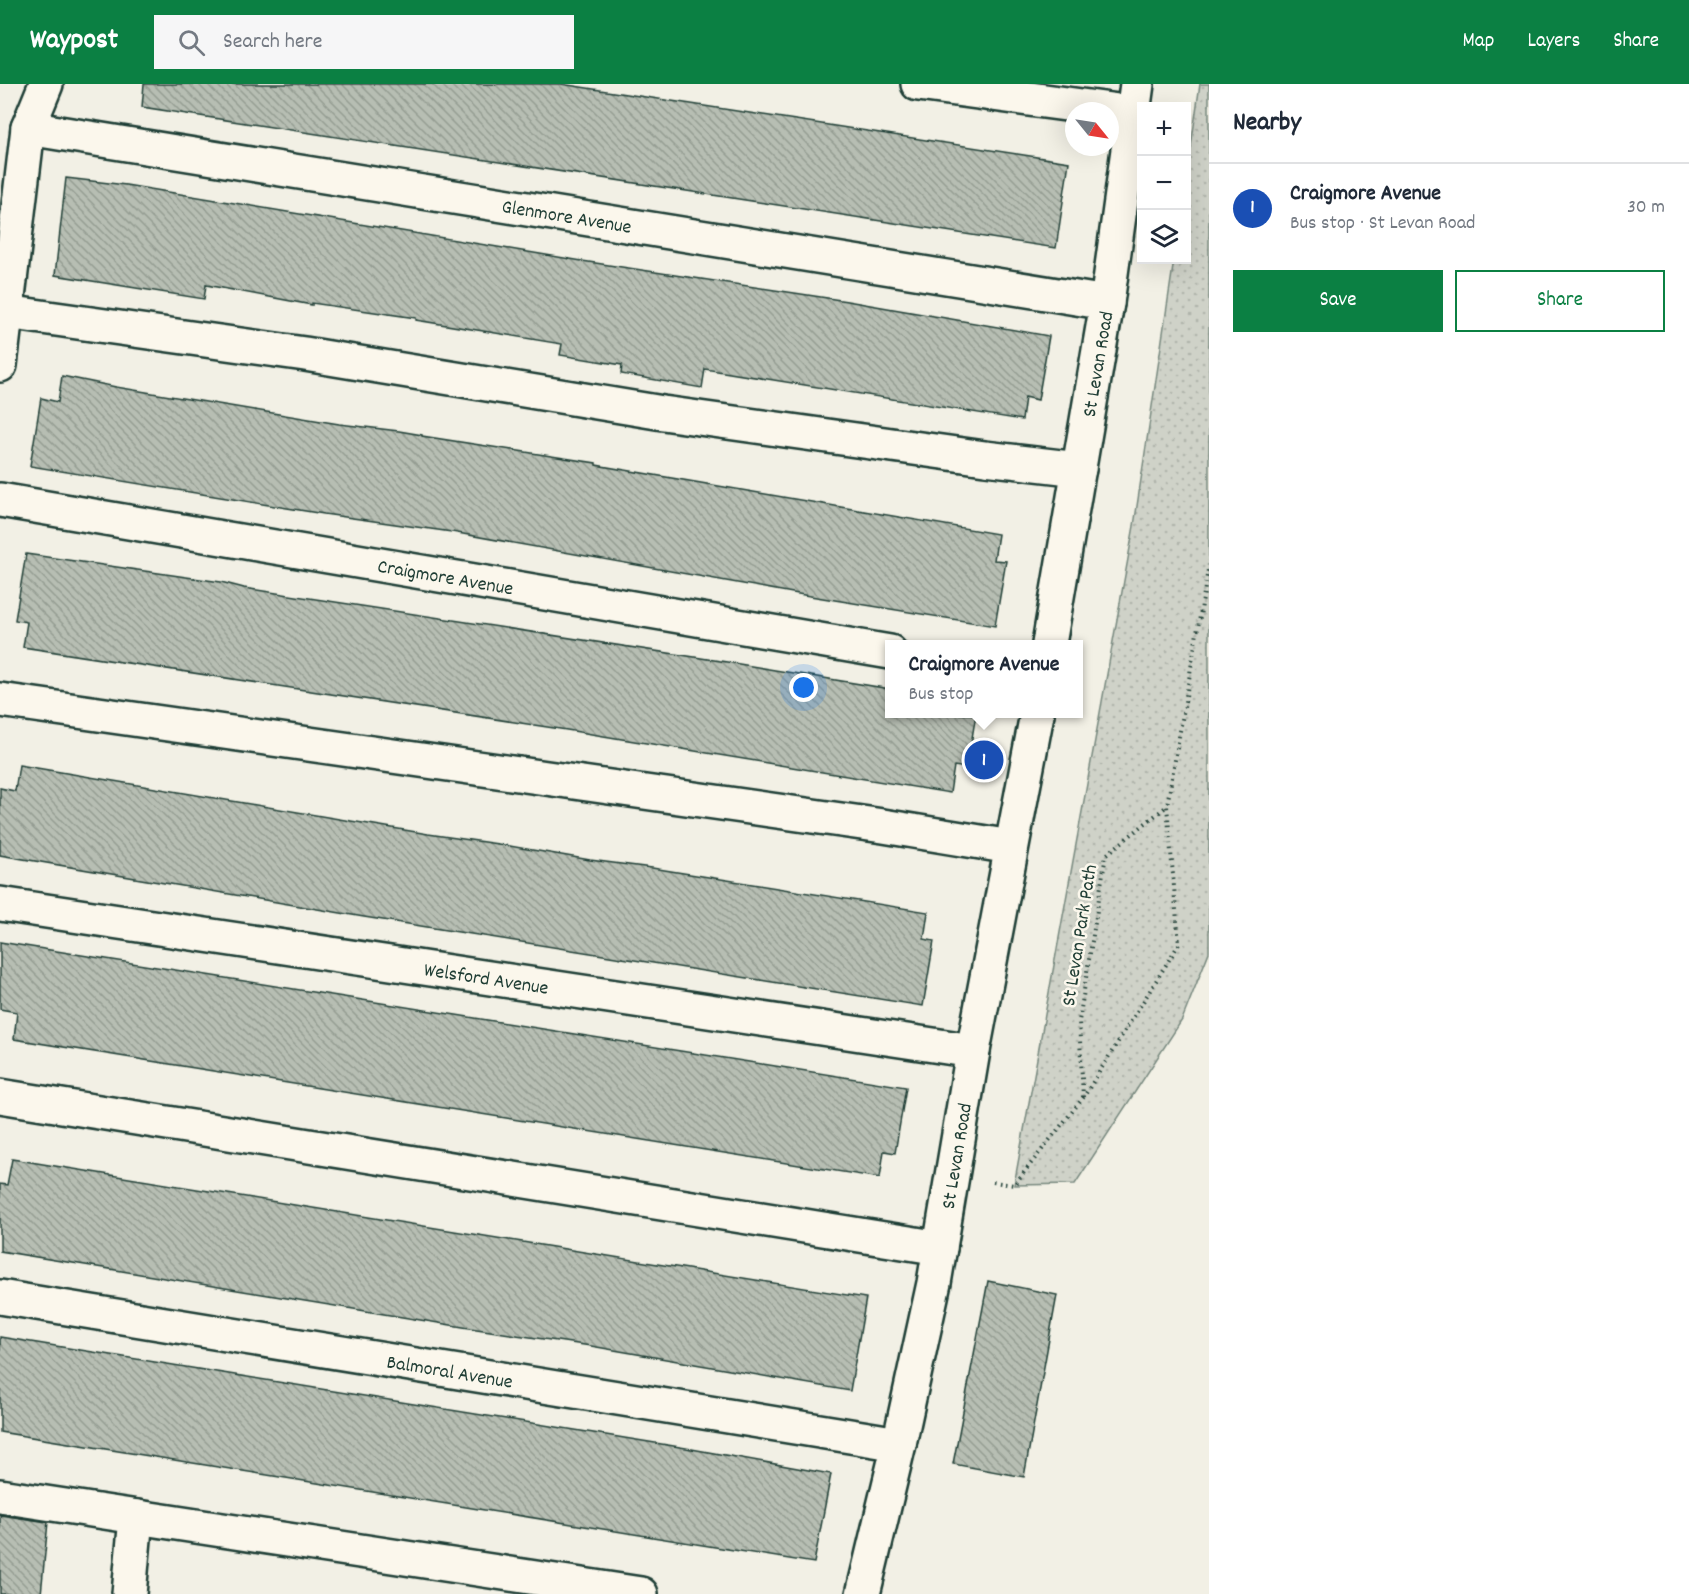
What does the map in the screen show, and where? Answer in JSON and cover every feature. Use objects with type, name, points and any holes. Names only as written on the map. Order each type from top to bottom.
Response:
[{"type":"street","points":[[0,365],[28,128],[46,84]]},
{"type":"street","points":[[918,84],[1135,99]]},
{"type":"street","name":"St Levan Road","points":[[1050,640],[1107,303],[1135,99]]},
{"type":"street","name":"Glenmore Avenue","points":[[28,128],[1107,303]]},
{"type":"street","points":[[6,312],[305,354],[663,413],[973,457],[1079,469]]},
{"type":"street","name":"Craigmore Avenue","points":[[0,500],[885,651]]},
{"type":"street","points":[[0,700],[883,826],[1011,847]]},
{"type":"street","name":"St Levan Road","points":[[863,1594],[899,1444],[940,1248],[973,1052],[1035,718]]},
{"type":"street","name":"Welsford Avenue","points":[[0,904],[973,1052]]},
{"type":"street","points":[[0,1096],[940,1248]]},
{"type":"street","name":"Balmoral Avenue","points":[[0,1297],[899,1444]]},
{"type":"street","points":[[0,1496],[640,1594]]},
{"type":"street","points":[[129,1594],[136,1517]]},
{"type":"path","points":[[952,1176],[1014,1185],[1083,1098],[1179,944],[1167,807],[1209,564]]},
{"type":"path","name":"St Levan Park Path","points":[[1083,1098],[1079,1021],[1106,855],[1167,807]]},
{"type":"shaded area","points":[[1200,84],[1209,84],[1209,952],[1182,1020],[1075,1184],[1014,1185],[1134,526],[1173,264],[1191,264],[1191,146]]},
{"type":"building","points":[[144,84],[561,84],[1069,162],[1056,248],[142,107]]},
{"type":"building","points":[[66,178],[126,185],[582,261],[847,301],[1049,336],[1038,400],[1025,397],[1022,420],[705,369],[702,388],[621,374],[622,365],[560,355],[562,344],[416,320],[416,318],[312,303],[312,305],[206,285],[204,299],[55,275]]},
{"type":"building","points":[[62,376],[339,424],[399,431],[596,463],[596,465],[998,534],[994,560],[1006,561],[995,626],[804,595],[452,532],[324,514],[30,466],[41,398],[58,402]]},
{"type":"building","points":[[26,554],[221,582],[244,588],[885,688],[885,718],[975,718],[967,768],[954,766],[950,793],[567,730],[23,647],[27,622],[15,620]]},
{"type":"building","points":[[19,765],[428,834],[928,912],[924,939],[934,941],[923,1006],[364,917],[0,855],[0,788],[15,791]]},
{"type":"building","points":[[0,942],[906,1087],[895,1153],[884,1151],[880,1178],[14,1039],[17,1012],[0,1009]]},
{"type":"building","points":[[12,1159],[866,1298],[850,1391],[591,1346],[0,1251],[0,1184],[7,1185]]},
{"type":"building","points":[[988,1281],[1057,1295],[1024,1477],[953,1464]]},
{"type":"building","points":[[0,1337],[686,1448],[831,1474],[814,1563],[0,1432]]},
{"type":"building","points":[[0,1515],[48,1522],[41,1594],[0,1594]]},
{"type":"place","name":"Craigmore Avenue","points":[[984,760]]}]
